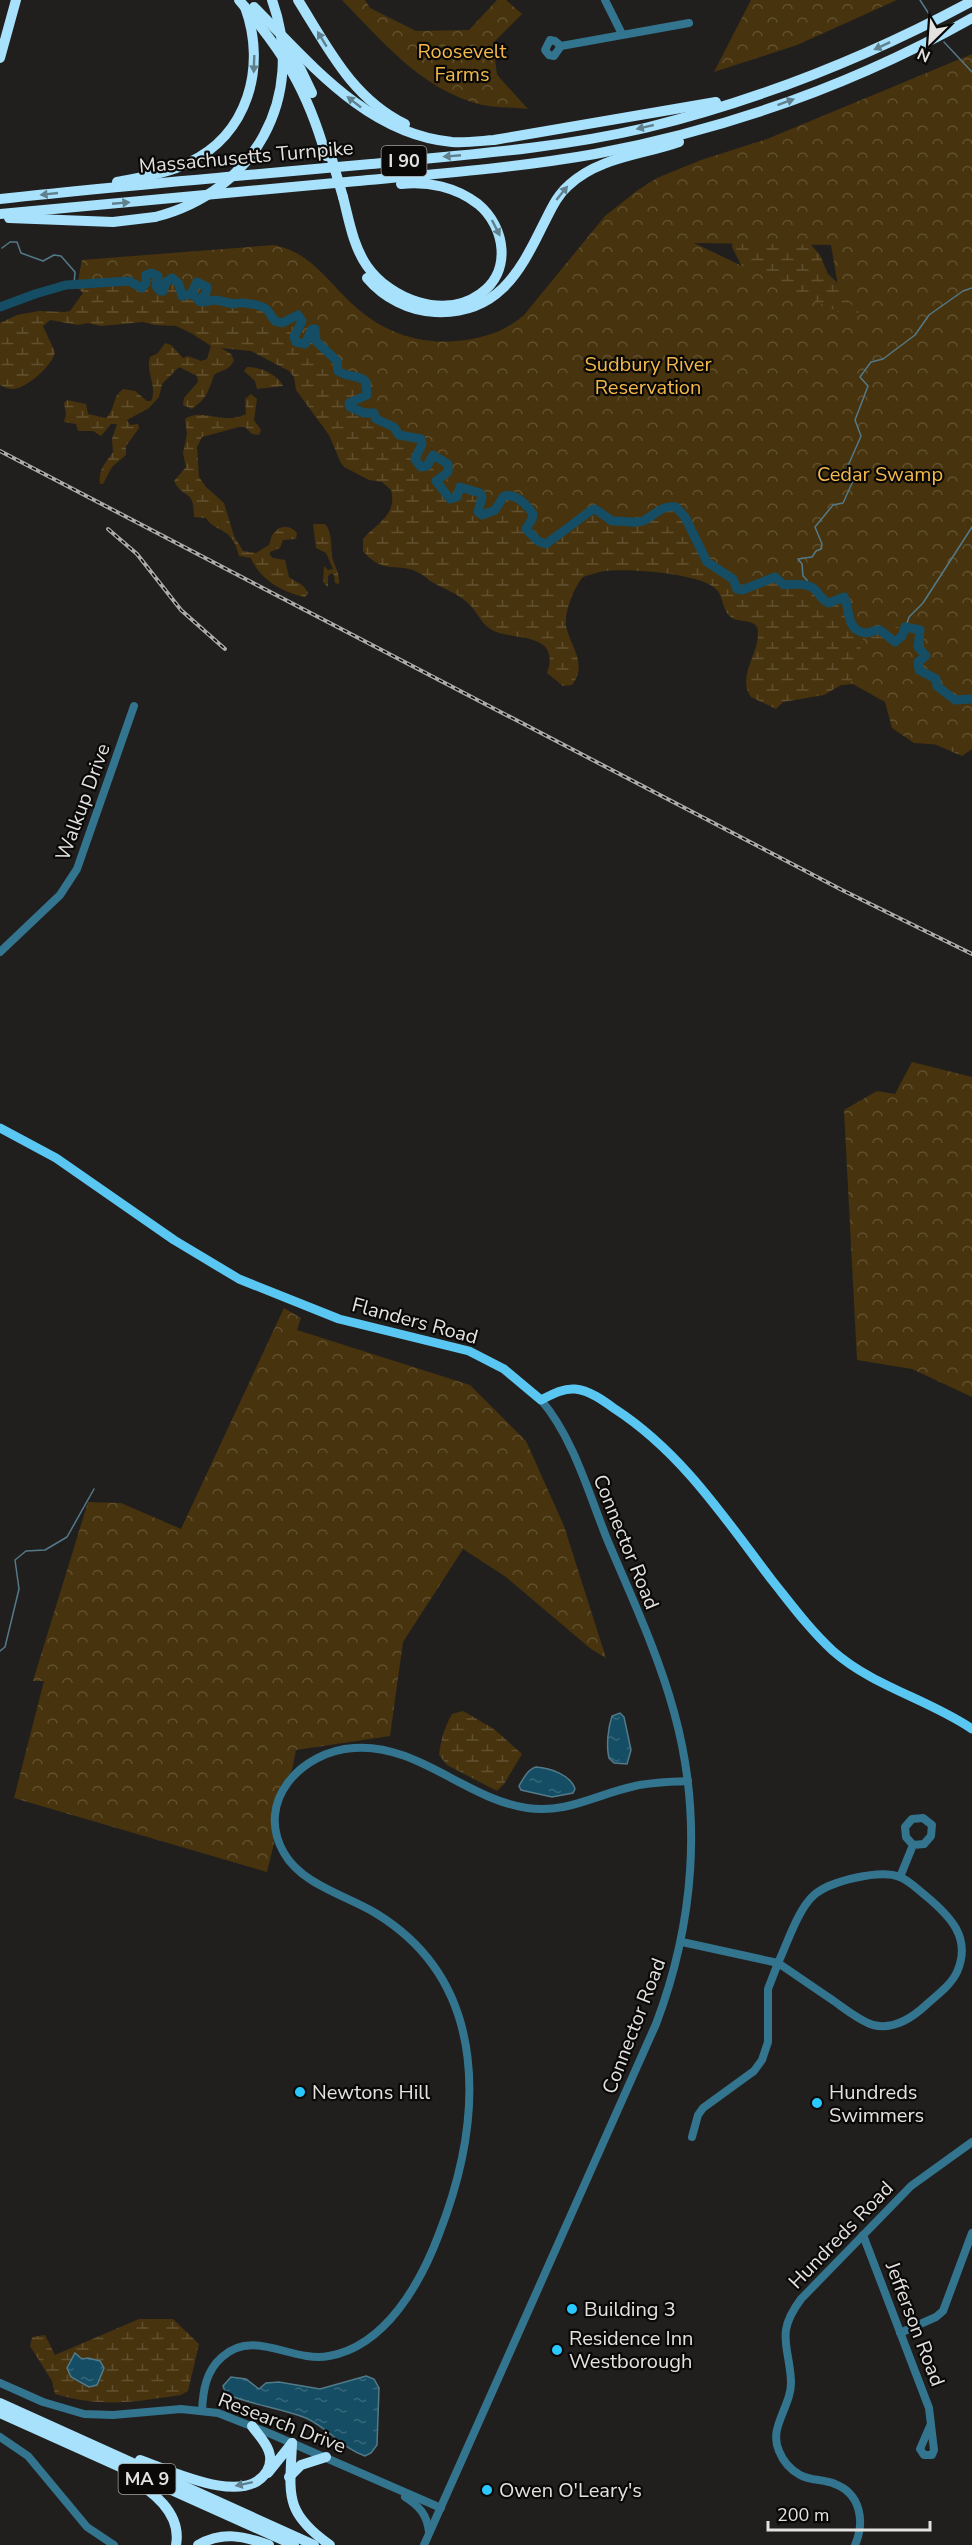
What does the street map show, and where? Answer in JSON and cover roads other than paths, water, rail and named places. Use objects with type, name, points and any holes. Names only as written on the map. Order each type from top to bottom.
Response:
[{"type":"highway","points":[[0,58],[16,0]]},
{"type":"highway","points":[[0,216],[113,222],[155,217],[187,206],[220,187],[243,166],[263,138],[276,106],[283,64],[280,30],[272,0]]},
{"type":"highway","points":[[298,0],[345,75],[366,98],[386,114],[412,127],[443,137],[463,139],[508,137]]},
{"type":"highway","name":"Massachusetts Turnpike","points":[[0,199],[489,153],[558,144],[683,118],[801,80],[888,44],[972,1]]},
{"type":"highway","points":[[247,3],[345,95],[389,124],[421,136],[452,142],[508,137],[691,108],[801,80]]},
{"type":"highway","points":[[247,3],[304,92],[329,156],[354,258],[364,274],[378,289],[412,308],[442,313],[462,310],[489,299],[512,280],[523,264],[557,199],[578,178],[612,161],[676,143],[730,121]]},
{"type":"highway","points":[[80,190],[182,166],[202,155],[223,138],[244,108],[253,82],[254,45],[247,3]]},
{"type":"highway","name":"Massachusetts Turnpike","points":[[0,216],[556,160],[634,146],[730,121],[797,98],[861,73],[972,18]]},
{"type":"highway","points":[[245,191],[287,195],[417,183],[449,189],[474,201],[494,223],[502,246],[500,263],[495,276],[481,294],[458,303],[430,305],[403,297],[379,280],[363,259],[340,197]]},
{"type":"highway","name":"MA 9","points":[[0,2403],[314,2545]]},
{"type":"highway","points":[[0,2414],[140,2484],[163,2503],[173,2520],[176,2545]]},
{"type":"highway","name":"MA 9","points":[[0,2414],[294,2545]]},
{"type":"highway","points":[[252,2426],[271,2455],[270,2465],[263,2477]]},
{"type":"highway","points":[[54,2428],[213,2485],[238,2487],[263,2477],[292,2443]]},
{"type":"highway","points":[[292,2443],[289,2477],[291,2495],[299,2515],[314,2533],[330,2545]]},
{"type":"highway","points":[[289,2477],[301,2465],[326,2457]]},
{"type":"highway","points":[[169,2545],[175,2529]]},
{"type":"highway","points":[[198,2545],[227,2535],[241,2536],[269,2545]]},
{"type":"main road","name":"Flanders Road","points":[[0,1128],[49,1154],[174,1240],[239,1279],[339,1319],[469,1351],[504,1369],[541,1400]]},
{"type":"main road","points":[[541,1400],[560,1391],[575,1389],[602,1400],[637,1424],[667,1449],[694,1477],[799,1614],[832,1650],[861,1672],[937,1709],[972,1729]]},
{"type":"street","points":[[605,0],[622,34]]},
{"type":"street","points":[[561,46],[689,23]]},
{"type":"street","name":"Walkup Drive","points":[[0,952],[60,895],[77,869],[134,706]]},
{"type":"street","name":"Connector Road","points":[[424,2545],[638,2068],[669,1990],[682,1942],[691,1870],[688,1781],[679,1729],[656,1659],[563,1433],[541,1400]]},
{"type":"street","points":[[202,2411],[208,2374],[221,2357],[237,2346],[247,2344],[306,2356],[331,2356],[357,2347],[389,2319],[416,2285],[440,2233],[461,2160],[467,2126],[469,2087],[465,2040],[456,2005],[444,1979],[426,1953],[404,1932],[375,1912],[311,1879],[299,1871],[284,1854],[277,1832],[276,1811],[279,1800],[291,1778],[298,1770],[317,1757],[345,1748],[359,1747],[374,1748],[404,1756],[499,1802],[531,1809],[575,1806],[636,1785],[688,1781]]},
{"type":"street","points":[[900,1877],[913,1845]]},
{"type":"street","points":[[682,1942],[769,1959],[778,1963],[871,2024],[881,2026],[894,2025],[910,2017],[951,1982],[960,1963],[962,1938],[949,1916],[900,1877],[877,1874],[830,1885],[820,1890],[806,1906],[778,1963],[768,1989],[768,2042],[762,2060],[754,2071],[703,2108],[698,2115],[692,2137]]},
{"type":"street","name":"Hundreds Road","points":[[855,2545],[860,2535],[860,2510],[847,2490],[836,2484],[801,2476],[791,2469],[778,2449],[777,2425],[791,2391],[784,2343],[789,2320],[801,2299],[911,2186],[972,2142]]},
{"type":"street","points":[[900,2333],[936,2317],[943,2311],[972,2233]]},
{"type":"street","name":"Jefferson Road","points":[[863,2235],[929,2408],[930,2426]]},
{"type":"street","name":"Research Drive","points":[[0,2383],[43,2402],[84,2414],[113,2415],[181,2409],[218,2413],[326,2457],[441,2508]]},
{"type":"street","points":[[0,2437],[28,2456],[87,2527],[114,2545]]},
{"type":"street","points":[[389,2486],[418,2505],[425,2514],[429,2533]]},
{"type":"water","points":[[620,1713],[624,1717],[631,1750],[627,1764],[614,1763],[608,1753],[609,1726],[612,1716]]},
{"type":"water","points":[[536,1767],[565,1776],[573,1784],[575,1789],[573,1793],[552,1797],[521,1790],[519,1786],[524,1777]]},
{"type":"water","points":[[75,2353],[82,2359],[100,2361],[104,2368],[97,2385],[89,2387],[71,2377],[67,2368]]},
{"type":"water","points":[[366,2376],[374,2379],[379,2388],[377,2445],[371,2453],[365,2456],[349,2448],[306,2418],[226,2394],[223,2386],[231,2377],[246,2379],[259,2389],[266,2383],[279,2382],[320,2389]]},
{"type":"waterway","points":[[920,0],[929,14]]},
{"type":"waterway","points":[[944,42],[972,72]]},
{"type":"waterway","points":[[2,248],[10,242],[17,242],[21,253],[43,261],[54,255],[61,256],[75,272],[74,285]]},
{"type":"waterway","points":[[0,307],[66,285],[129,281],[142,288],[146,283],[146,275],[151,273],[158,276],[156,286],[160,291],[163,291],[166,282],[172,278],[179,284],[182,296],[192,294],[201,302],[216,300],[255,305],[266,309],[275,321],[282,323],[298,315],[302,321],[294,337],[296,342],[305,344],[312,329],[315,329],[316,341],[337,361],[338,371],[366,382],[367,395],[349,403],[350,407],[364,413],[374,413],[376,419],[394,427],[399,435],[421,439],[422,444],[415,459],[421,467],[427,466],[433,455],[448,464],[448,472],[436,481],[450,499],[457,497],[460,487],[480,493],[482,497],[478,512],[482,515],[495,510],[504,496],[513,496],[524,503],[533,514],[526,529],[538,541],[546,544],[593,509],[612,521],[633,522],[645,520],[663,509],[676,507],[685,517],[707,562],[733,579],[737,589],[742,590],[775,577],[784,585],[802,584],[811,587],[829,603],[844,597],[852,624],[859,631],[866,633],[880,630],[895,642],[902,636],[905,627],[920,630],[918,647],[926,656],[918,662],[919,670],[936,679],[937,686],[955,700],[972,699]]},
{"type":"waterway","points":[[191,294],[197,282],[207,287],[206,293],[199,301]]},
{"type":"waterway","points":[[806,585],[807,580],[803,576],[802,564],[798,559],[812,557],[816,551],[821,549],[822,544],[815,527],[833,505],[843,503],[853,481],[844,475],[861,436],[855,420],[868,386],[860,377],[871,362],[883,359],[915,335],[929,315],[963,291],[972,288]]},
{"type":"waterway","points":[[906,626],[909,617],[923,603],[972,527]]},
{"type":"waterway","points":[[0,1651],[5,1647],[19,1589],[15,1560],[26,1551],[45,1550],[67,1537],[94,1489]]},
{"type":"railway","points":[[0,451],[842,890],[972,954]]},
{"type":"railway","points":[[108,529],[137,554],[181,610],[225,649]]},
{"type":"place","name":"Newtons Hill","points":[[300,2092]]},
{"type":"place","name":"Hundreds Swimmers","points":[[817,2103]]},
{"type":"place","name":"Building 3","points":[[572,2309]]},
{"type":"place","name":"Residence Inn Westborough","points":[[557,2350]]},
{"type":"place","name":"Owen O'Leary's","points":[[487,2490]]},
{"type":"park label","name":"Roosevelt Farms","points":[[462,62]]},
{"type":"park label","name":"Sudbury River Reservation","points":[[648,376]]},
{"type":"park label","name":"Cedar Swamp","points":[[880,474]]}]
